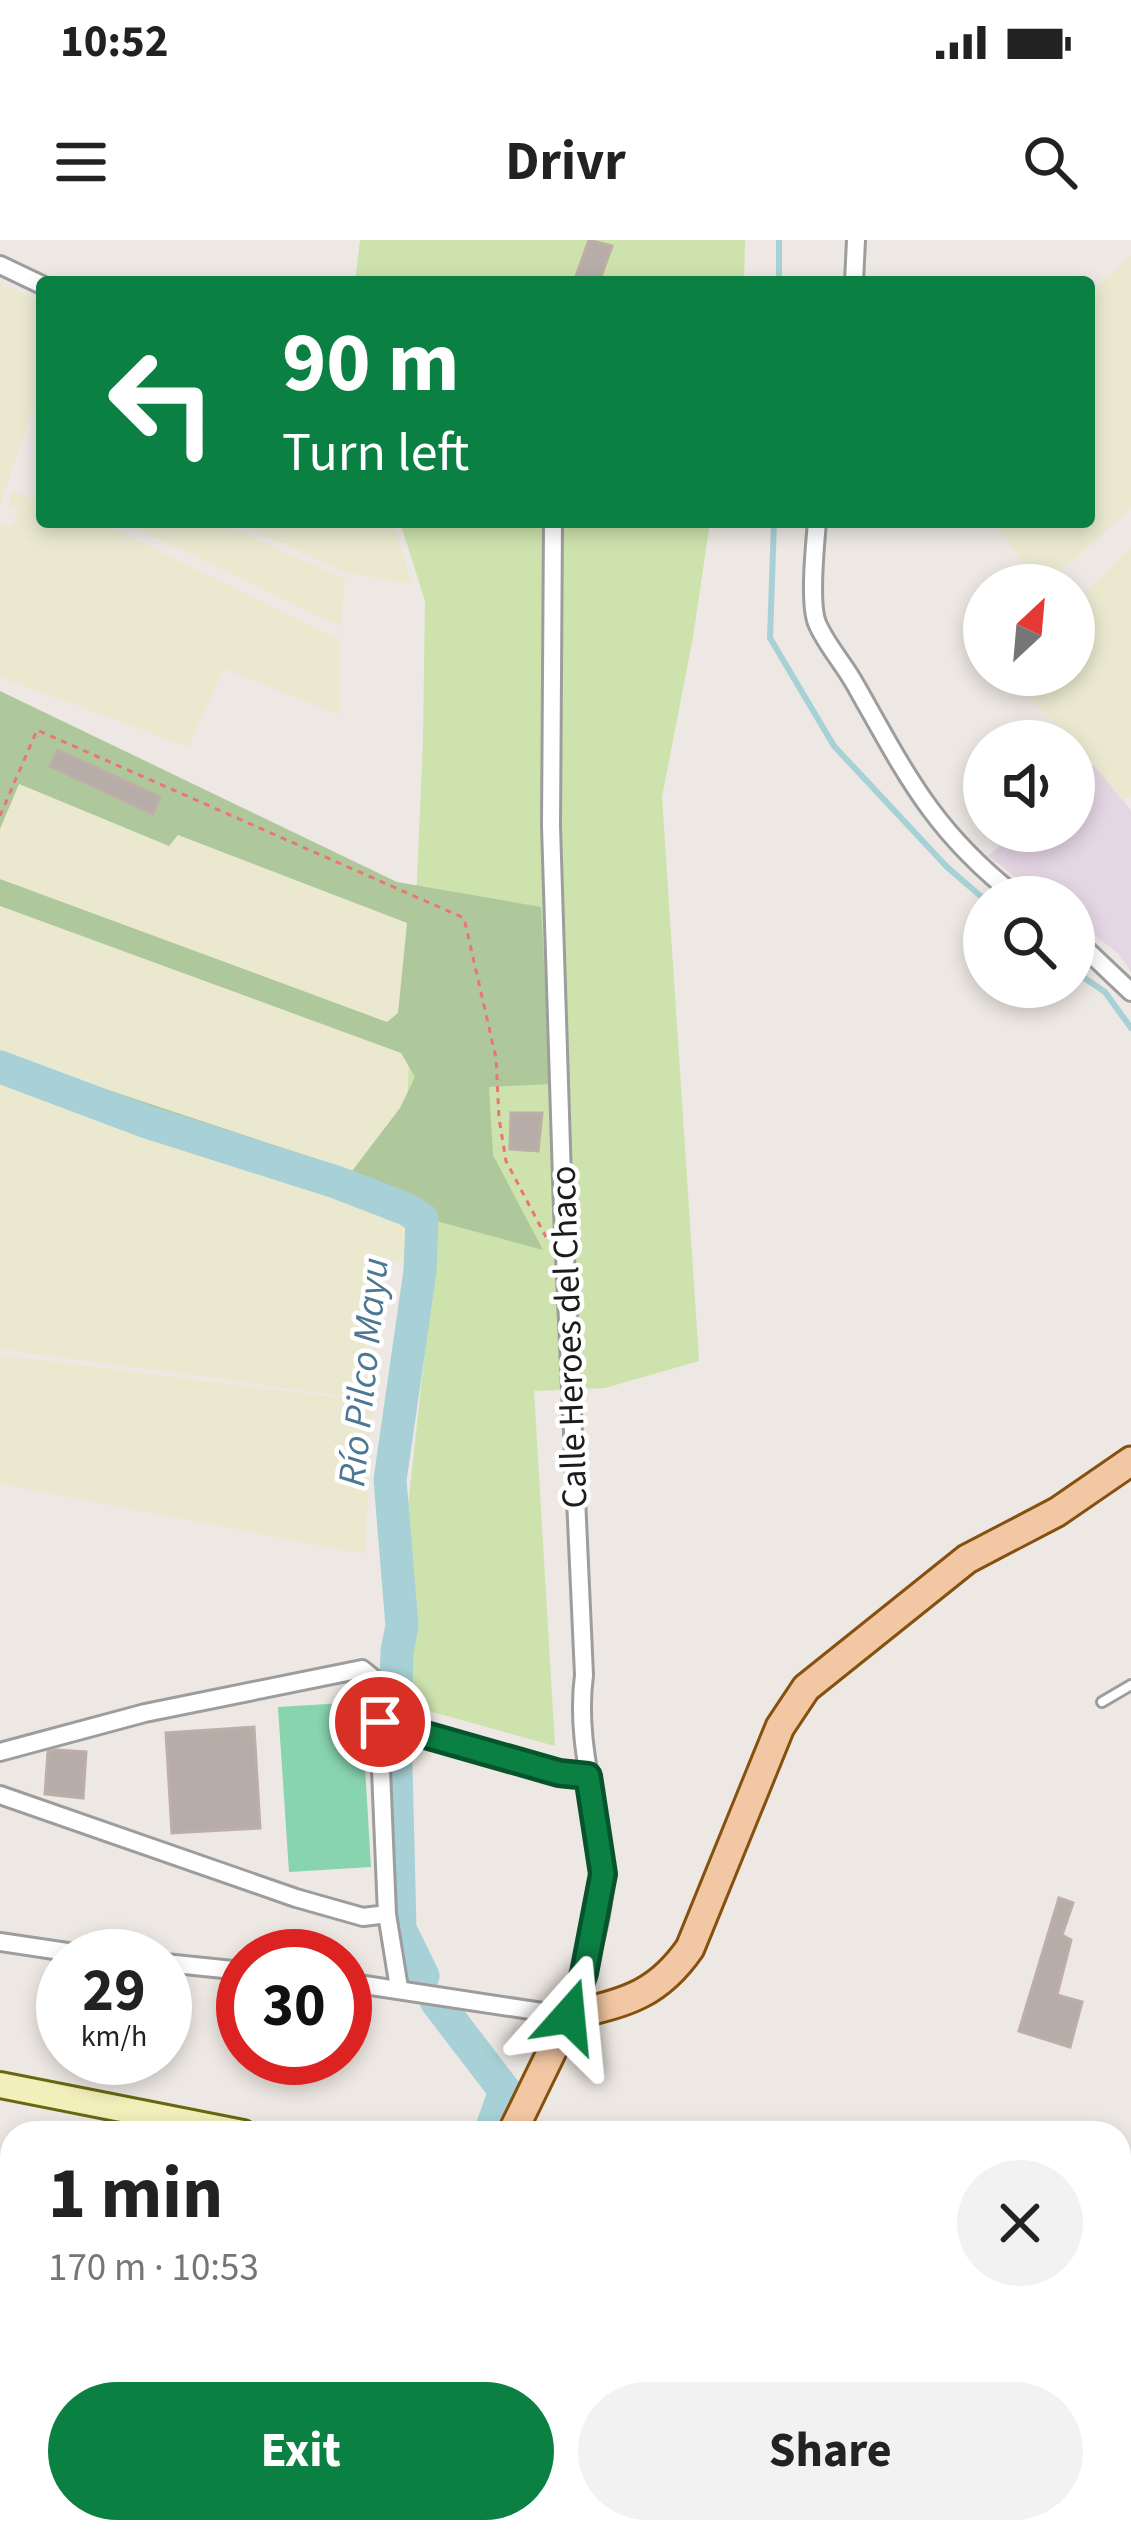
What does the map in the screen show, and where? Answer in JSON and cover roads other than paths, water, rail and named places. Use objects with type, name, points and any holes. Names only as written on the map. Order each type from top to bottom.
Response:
[{"type":"main road","points":[[569,2016],[648,1993],[671,1976],[708,1912],[732,1840],[780,1727],[806,1688],[967,1559],[1057,1512],[1131,1461]]},
{"type":"main road","name":"Calle Heroes del Chaco","points":[[518,2121],[569,2016]]},
{"type":"street","points":[[854,276],[856,240]]},
{"type":"street","points":[[0,265],[36,282]]},
{"type":"street","name":"Calle Heroes del Chaco","points":[[553,528],[551,826],[584,1675],[579,1713],[603,1874],[584,1973],[569,2016]]},
{"type":"street","points":[[817,528],[815,620],[939,825],[990,876]]},
{"type":"street","points":[[1095,958],[1131,992]]},
{"type":"street","points":[[0,1752],[145,1713],[362,1669],[383,1686],[380,1722],[387,1914],[399,1988]]},
{"type":"street","points":[[0,1795],[296,1898],[363,1917],[387,1914]]},
{"type":"street","points":[[0,1942],[36,1947]]},
{"type":"street","points":[[372,1985],[569,2016]]},
{"type":"street","points":[[0,2085],[182,2121]]},
{"type":"lane","points":[[1102,1702],[1131,1685]]},
{"type":"lane","points":[[380,1722],[559,1773],[588,1776]]},
{"type":"waterway","points":[[779,240],[779,276]]},
{"type":"waterway","points":[[774,528],[770,638],[834,746],[963,881]]},
{"type":"waterway","points":[[1095,985],[1131,1028]]},
{"type":"waterway","name":"Río Pilco Mayu","points":[[0,1067],[147,1122],[336,1182],[422,1219],[420,1271],[390,1480],[402,1626],[395,1726],[400,1929],[423,1976]]},
{"type":"waterway","points":[[436,2001],[505,2091],[494,2121]]}]
